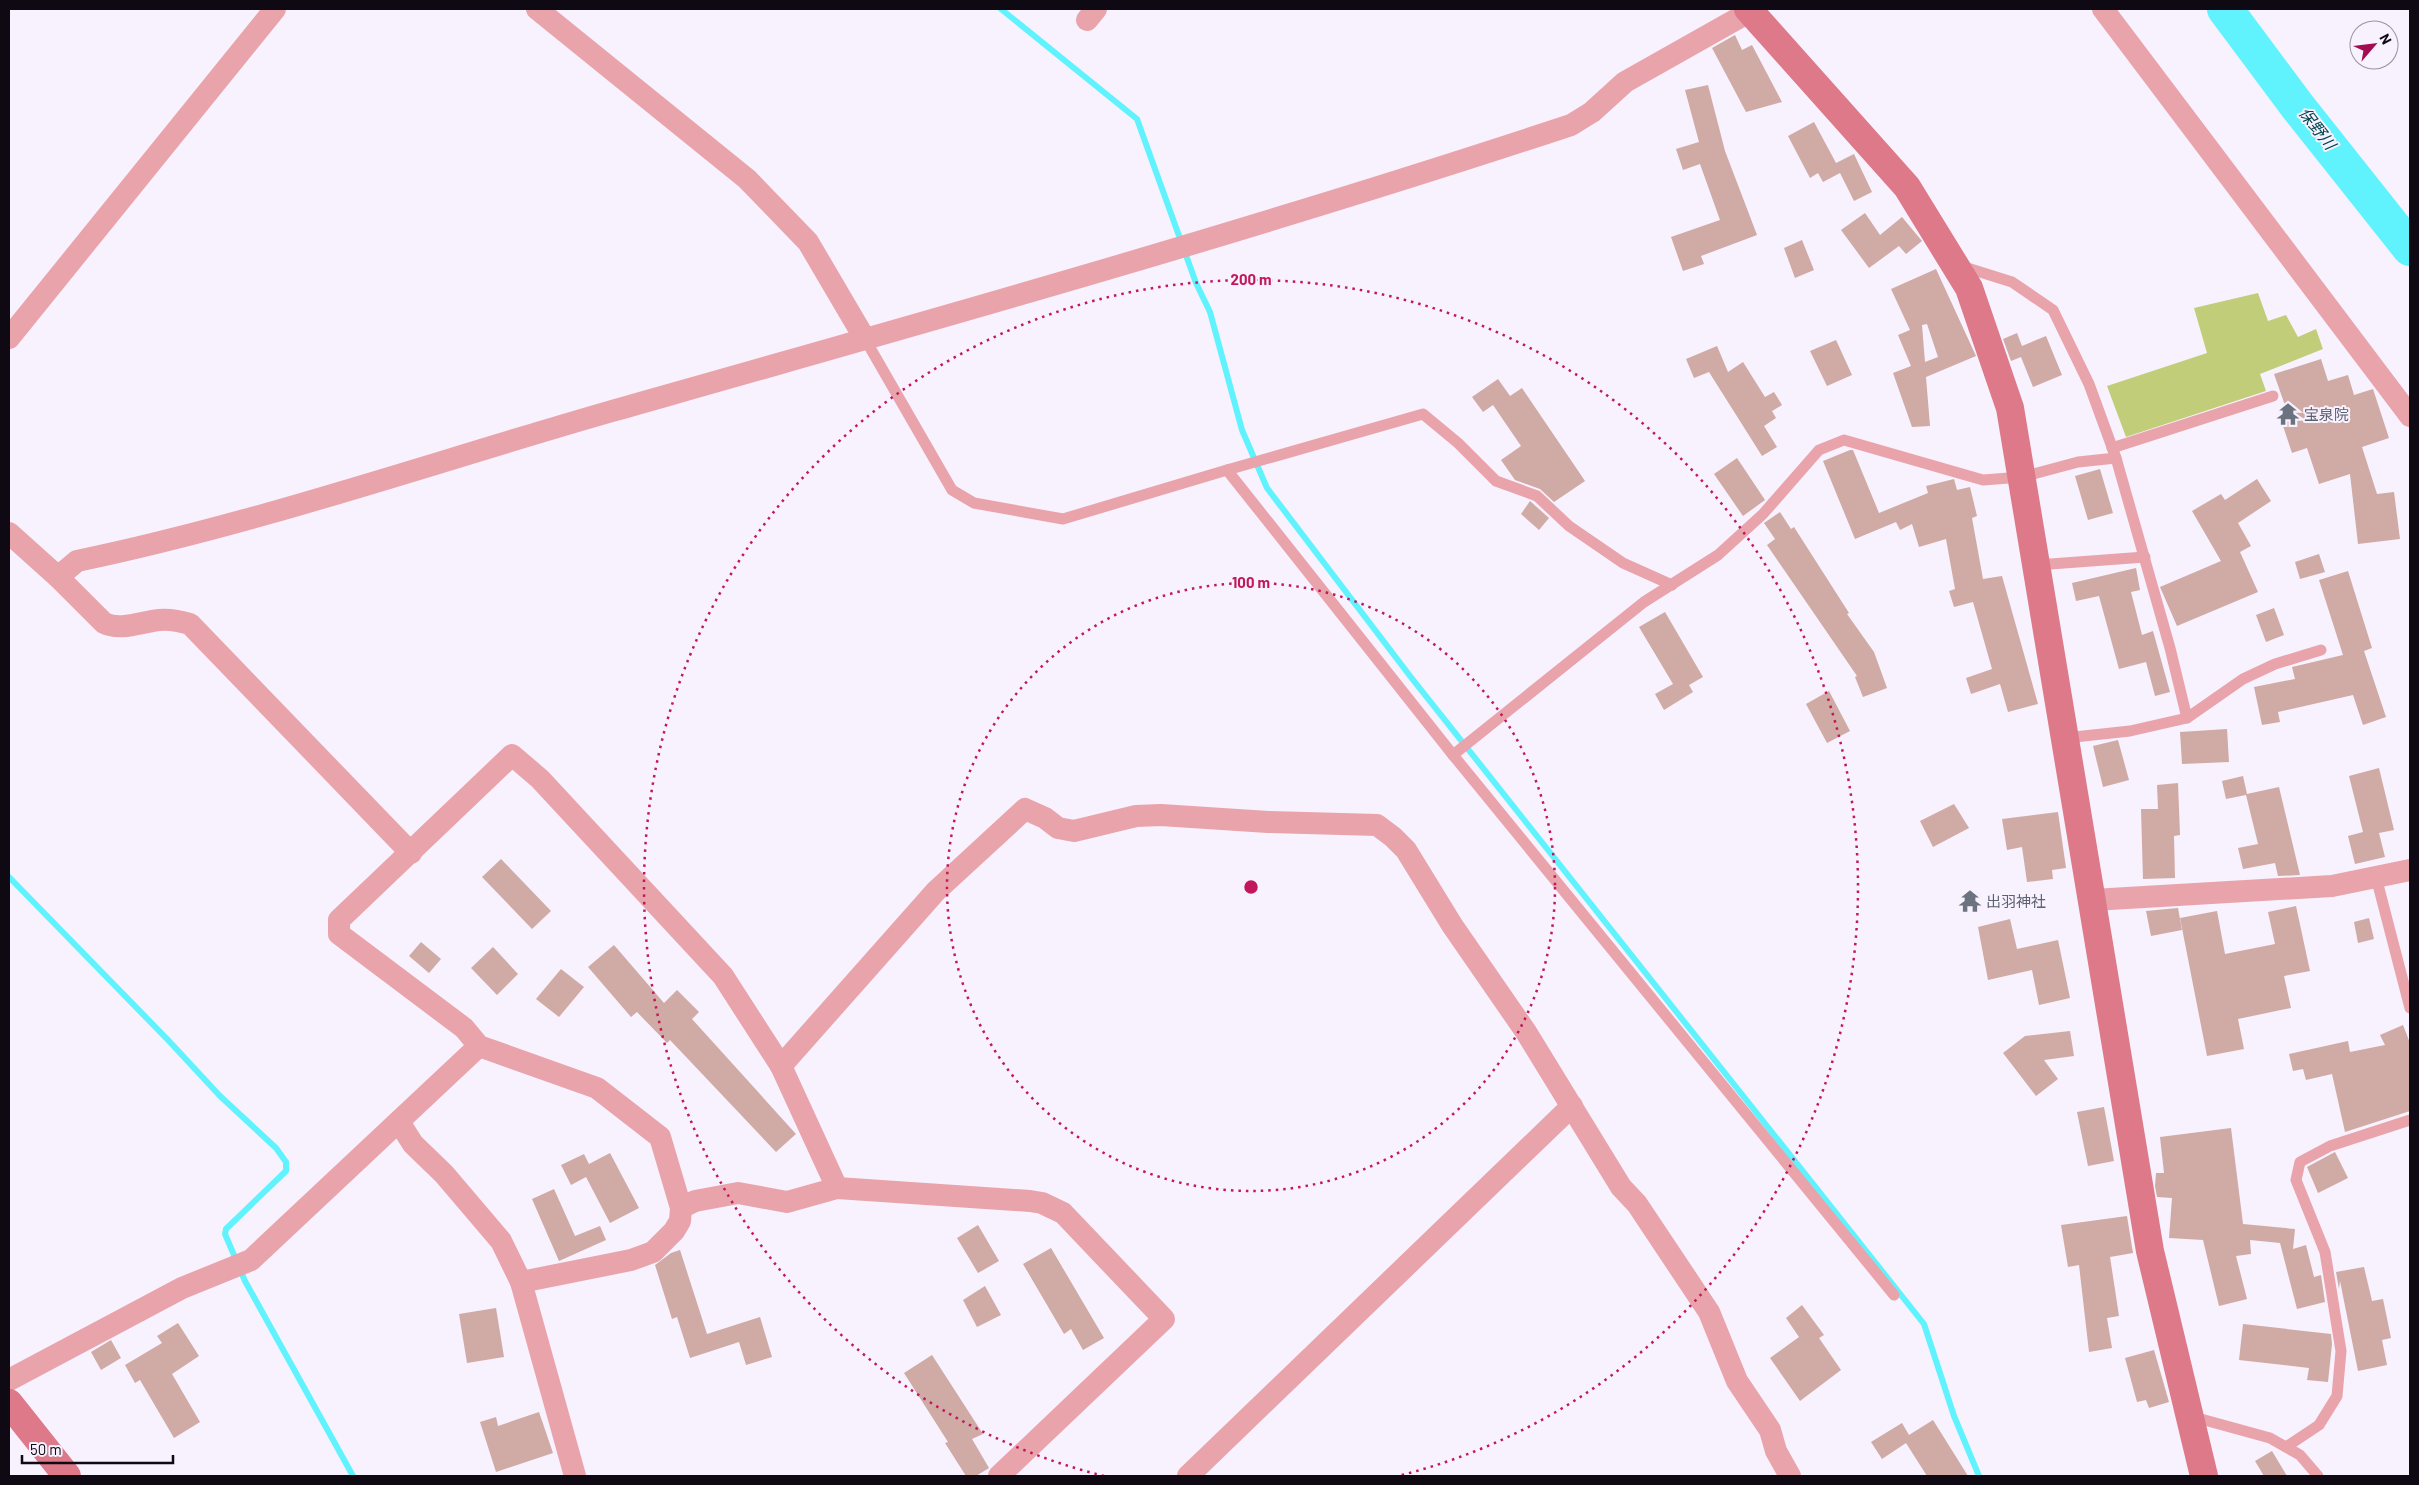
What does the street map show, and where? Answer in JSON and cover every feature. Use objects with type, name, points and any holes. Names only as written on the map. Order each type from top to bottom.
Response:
[{"type":"street","points":[[9,338],[274,9]]},
{"type":"street","points":[[537,9],[747,179],[808,242],[866,339]]},
{"type":"street","points":[[2103,9],[2410,416]]},
{"type":"street","points":[[58,577],[78,561],[262,515],[523,436],[866,339],[1394,184],[1571,125],[1592,112],[1633,77],[1750,10],[1907,187],[1970,288],[2010,408],[2150,1251],[2188,1416],[2204,1476]]},
{"type":"street","points":[[9,533],[58,577],[104,623],[110,626],[161,620],[190,624],[411,853]]},
{"type":"street","points":[[521,1282],[632,1260],[654,1252],[680,1222],[681,1208],[660,1137],[598,1088],[479,1046],[464,1028],[339,934],[339,920],[512,755],[540,779],[723,976],[781,1066],[837,1188]]},
{"type":"street","points":[[781,1066],[936,891],[1025,809],[1045,818],[1058,828],[1074,831],[1136,816],[1153,815],[1268,822],[1377,825],[1393,836],[1406,850],[1452,925],[1526,1032],[1621,1187],[1637,1204],[1709,1312],[1741,1388],[1770,1430],[1776,1451],[1790,1476]]},
{"type":"street","points":[[2092,900],[2332,886],[2410,870]]},
{"type":"street","points":[[9,1380],[182,1288],[250,1260],[479,1046]]},
{"type":"street","points":[[1188,1476],[1572,1106]]},
{"type":"street","points":[[399,1122],[413,1144],[444,1174],[501,1241],[521,1282],[575,1476]]},
{"type":"street","points":[[681,1208],[695,1201],[738,1193],[787,1202],[837,1188],[1042,1203],[1063,1213],[1164,1319],[1008,1474]]},
{"type":"street","points":[[9,1402],[67,1476]]},
{"type":"lane","points":[[1954,263],[2012,282],[2054,310],[2089,384],[2114,453],[2145,557],[2187,718]]},
{"type":"lane","points":[[866,339],[952,490],[974,503],[1064,519],[1268,457],[1423,414],[1458,443],[1496,481],[1537,496],[1569,526],[1623,563],[1672,585]]},
{"type":"lane","points":[[1453,755],[1644,602],[1718,555],[1763,514],[1819,450],[1844,440],[1983,480],[2022,477],[2114,453],[2273,396]]},
{"type":"lane","points":[[1227,470],[1453,755],[1894,1294]]},
{"type":"lane","points":[[2036,565],[2145,557]]},
{"type":"lane","points":[[2066,738],[2130,731],[2187,718],[2243,679],[2275,664],[2321,650]]},
{"type":"lane","points":[[2376,877],[2410,1008]]},
{"type":"lane","points":[[2286,1447],[2319,1425],[2337,1396],[2341,1351],[2325,1252],[2296,1180],[2300,1162],[2330,1146],[2410,1120]]},
{"type":"lane","points":[[2188,1416],[2270,1438],[2300,1455],[2318,1476]]},
{"type":"green space","points":[[2258,293],[2268,321],[2286,315],[2298,337],[2316,329],[2323,349],[2260,374],[2266,391],[2126,437],[2107,386],[2207,353],[2194,308]]},
{"type":"building","points":[[1735,35],[1742,50],[1752,45],[1782,102],[1746,112],[1712,48]]},
{"type":"building","points":[[1708,85],[1725,151],[1757,235],[1701,256],[1704,264],[1683,271],[1671,237],[1720,220],[1700,164],[1683,170],[1676,149],[1699,142],[1685,90]]},
{"type":"building","points":[[1814,122],[1836,163],[1854,154],[1872,192],[1854,201],[1840,173],[1823,182],[1818,173],[1810,178],[1788,136]]},
{"type":"building","points":[[1865,213],[1880,235],[1902,217],[1922,241],[1906,254],[1899,246],[1869,268],[1841,230]]},
{"type":"building","points":[[1802,240],[1814,270],[1795,278],[1784,248]]},
{"type":"building","points":[[1936,269],[1976,356],[1926,377],[1930,426],[1912,427],[1893,373],[1911,366],[1898,335],[1910,330],[1891,289]],"holes":[[[1927,324],[1938,357],[1925,362],[1922,325]]]},
{"type":"building","points":[[2017,333],[2022,346],[2046,336],[2062,375],[2033,387],[2021,357],[2011,361],[2003,339]]},
{"type":"building","points":[[1836,340],[1852,375],[1827,386],[1810,351]]},
{"type":"building","points":[[1717,346],[1728,372],[1743,362],[1765,397],[1774,392],[1782,405],[1772,411],[1776,418],[1764,426],[1777,447],[1762,456],[1709,372],[1694,378],[1686,359]]},
{"type":"building","points":[[2321,359],[2328,381],[2348,375],[2354,395],[2373,389],[2389,438],[2362,447],[2377,494],[2394,492],[2400,539],[2358,544],[2350,474],[2319,484],[2307,448],[2292,453],[2279,414],[2287,411],[2274,374]]},
{"type":"building","points":[[1498,379],[1510,396],[1522,388],[1585,481],[1554,502],[1540,489],[1515,480],[1501,460],[1521,446],[1493,405],[1483,412],[1472,397]]},
{"type":"building","points":[[1853,450],[1879,513],[1928,493],[1926,486],[1954,479],[1957,490],[1970,487],[1977,516],[1972,518],[1983,579],[2002,576],[2038,704],[2008,712],[2000,684],[1971,694],[1966,678],[1992,669],[1973,602],[1954,607],[1949,591],[1955,589],[1946,539],[1919,547],[1912,524],[1900,530],[1896,522],[1855,539],[1823,461]]},
{"type":"building","points":[[1737,458],[1765,500],[1743,516],[1714,474]]},
{"type":"building","points":[[2100,469],[2113,513],[2088,520],[2075,476]]},
{"type":"building","points":[[2257,479],[2271,501],[2238,523],[2251,546],[2240,552],[2258,592],[2177,626],[2160,587],[2221,561],[2192,511],[2221,494],[2225,500]]},
{"type":"building","points":[[1530,501],[1549,518],[1539,530],[1521,514]]},
{"type":"building","points":[[1780,512],[1791,529],[1794,527],[1849,613],[1847,614],[1874,652],[1887,688],[1863,697],[1855,677],[1857,676],[1767,545],[1775,539],[1764,523]]},
{"type":"building","points":[[2319,554],[2325,572],[2300,579],[2295,562]]},
{"type":"building","points":[[2136,568],[2140,590],[2131,592],[2142,635],[2153,631],[2170,692],[2155,696],[2146,662],[2119,669],[2099,596],[2076,601],[2072,583]]},
{"type":"building","points":[[2348,571],[2372,648],[2364,651],[2386,717],[2363,725],[2353,695],[2278,712],[2280,722],[2262,725],[2254,687],[2295,679],[2292,667],[2343,655],[2319,580]]},
{"type":"building","points":[[2274,608],[2284,635],[2266,642],[2256,615]]},
{"type":"building","points":[[1665,612],[1703,677],[1689,685],[1693,692],[1664,710],[1655,694],[1673,684],[1639,627]]},
{"type":"building","points":[[1829,691],[1850,731],[1827,743],[1806,704]]},
{"type":"building","points":[[2227,729],[2229,762],[2182,764],[2180,732]]},
{"type":"building","points":[[2118,740],[2129,780],[2103,787],[2093,746]]},
{"type":"building","points":[[2379,768],[2394,830],[2379,833],[2385,857],[2355,864],[2348,836],[2363,832],[2349,776]]},
{"type":"building","points":[[2243,776],[2247,794],[2279,787],[2300,875],[2278,876],[2275,863],[2243,869],[2238,848],[2258,844],[2246,795],[2226,799],[2222,781]]},
{"type":"building","points":[[2178,783],[2180,835],[2174,836],[2175,878],[2143,879],[2141,809],[2158,809],[2157,785]]},
{"type":"building","points":[[1954,804],[1969,828],[1933,847],[1920,821]]},
{"type":"building","points":[[2058,812],[2066,868],[2052,870],[2053,879],[2027,882],[2022,847],[2007,850],[2002,819]]},
{"type":"building","points":[[501,859],[551,911],[532,929],[482,877]]},
{"type":"building","points":[[2296,906],[2310,971],[2284,976],[2291,1008],[2238,1019],[2244,1049],[2207,1056],[2180,918],[2217,911],[2225,954],[2275,944],[2268,912]]},
{"type":"building","points":[[2178,908],[2182,930],[2151,936],[2146,911]]},
{"type":"building","points":[[2369,918],[2374,939],[2358,943],[2354,922]]},
{"type":"building","points":[[2010,919],[2017,949],[2058,940],[2070,998],[2039,1005],[2032,970],[1988,980],[1978,927]]},
{"type":"building","points":[[421,942],[441,959],[429,973],[409,956]]},
{"type":"building","points":[[614,945],[664,1003],[677,990],[699,1012],[692,1019],[796,1134],[776,1152],[670,1040],[667,1043],[637,1012],[631,1017],[588,967]]},
{"type":"building","points":[[493,947],[518,974],[497,995],[471,968]]},
{"type":"building","points":[[561,969],[584,987],[559,1017],[536,999]]},
{"type":"building","points":[[2403,1025],[2410,1043],[2410,1111],[2345,1132],[2332,1074],[2306,1080],[2303,1069],[2293,1071],[2289,1054],[2348,1041],[2350,1052],[2385,1045],[2380,1035]]},
{"type":"building","points":[[2070,1031],[2074,1056],[2044,1060],[2058,1079],[2036,1096],[2003,1053],[2025,1036]]},
{"type":"building","points":[[2104,1107],[2114,1161],[2088,1166],[2077,1112]]},
{"type":"building","points":[[2231,1128],[2243,1224],[2295,1229],[2293,1249],[2306,1245],[2314,1277],[2321,1275],[2325,1302],[2297,1309],[2280,1243],[2250,1240],[2251,1254],[2236,1256],[2247,1299],[2219,1306],[2203,1240],[2169,1238],[2172,1198],[2157,1197],[2155,1186],[2156,1173],[2164,1173],[2160,1137]]},
{"type":"building","points":[[2335,1152],[2348,1178],[2318,1193],[2307,1167]]},
{"type":"building","points":[[610,1153],[639,1208],[610,1223],[586,1177],[571,1185],[561,1165],[584,1154],[589,1164]]},
{"type":"building","points":[[554,1189],[575,1236],[600,1226],[606,1240],[559,1261],[532,1199]]},
{"type":"building","points":[[2127,1216],[2133,1253],[2110,1257],[2119,1316],[2107,1318],[2112,1348],[2089,1352],[2079,1265],[2068,1267],[2061,1225]]},
{"type":"building","points":[[978,1225],[999,1261],[978,1273],[957,1238]]},
{"type":"building","points":[[1051,1248],[1104,1338],[1083,1350],[1071,1329],[1064,1334],[1023,1264]]},
{"type":"building","points":[[680,1250],[707,1334],[760,1317],[772,1357],[746,1365],[739,1342],[690,1358],[677,1317],[672,1319],[655,1265],[671,1253]]},
{"type":"building","points":[[2364,1267],[2372,1301],[2383,1299],[2391,1338],[2382,1340],[2387,1365],[2358,1371],[2340,1281],[2339,1289],[2336,1272]]},
{"type":"building","points":[[985,1286],[1001,1315],[977,1327],[963,1300]]},
{"type":"building","points":[[1802,1305],[1824,1335],[1819,1338],[1841,1370],[1800,1401],[1770,1358],[1799,1337],[1786,1318]]},
{"type":"building","points":[[496,1308],[504,1357],[467,1363],[459,1314]]},
{"type":"building","points":[[178,1323],[199,1356],[172,1374],[200,1422],[174,1438],[140,1380],[135,1383],[125,1365],[162,1343],[157,1336]]},
{"type":"building","points":[[2243,1324],[2331,1334],[2332,1344],[2328,1382],[2307,1380],[2309,1368],[2239,1360]]},
{"type":"building","points":[[111,1340],[121,1358],[101,1370],[91,1352]]},
{"type":"building","points":[[2154,1350],[2169,1402],[2149,1408],[2146,1400],[2137,1402],[2125,1358]]},
{"type":"building","points":[[932,1355],[983,1434],[972,1439],[989,1468],[976,1476],[966,1476],[945,1443],[948,1442],[904,1373]]},
{"type":"building","points":[[539,1412],[553,1453],[496,1472],[480,1422],[496,1417],[498,1426]]},
{"type":"building","points":[[1933,1420],[1968,1476],[1927,1476],[1906,1443],[1882,1459],[1871,1442],[1902,1423],[1909,1435]]},
{"type":"building","points":[[2272,1451],[2287,1476],[2264,1476],[2255,1461]]},
{"type":"waterway","points":[[1001,9],[1137,119],[1196,283],[1210,312],[1242,430],[1267,488],[1410,676],[1924,1324],[1954,1416],[1979,1476]]},
{"type":"waterway","name":"保野川","points":[[2225,9],[2298,107],[2410,248]]},
{"type":"waterway","points":[[9,877],[220,1096],[276,1148],[286,1162],[286,1171],[226,1229],[225,1234],[245,1281],[353,1476]]},
{"type":"place","name":"宝泉院","points":[[2288,414]]},
{"type":"place","name":"出羽神社","points":[[1970,901]]}]
